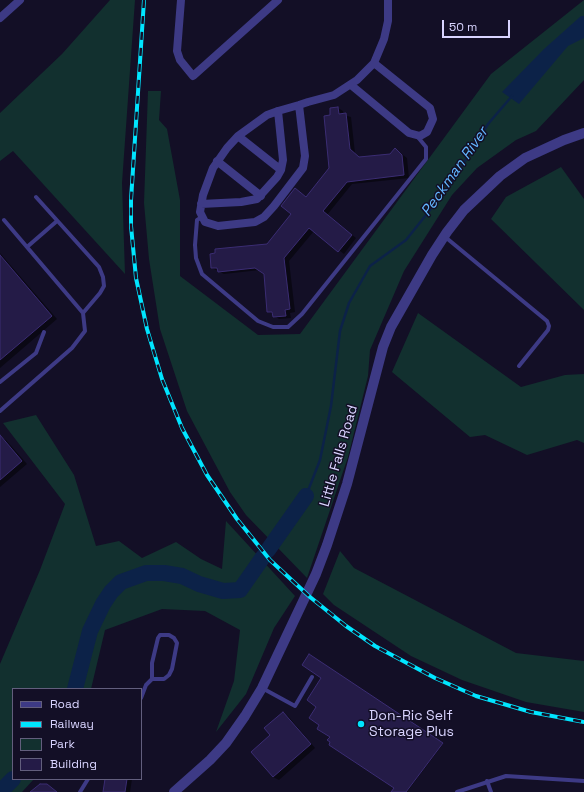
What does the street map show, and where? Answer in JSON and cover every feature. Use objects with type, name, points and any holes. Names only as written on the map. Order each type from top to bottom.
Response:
[{"type":"street","points":[[0,18],[20,0]]},
{"type":"street","points":[[181,0],[177,51],[180,60],[193,76],[278,0]]},
{"type":"street","points":[[299,105],[304,156],[303,168],[269,211],[259,221],[255,222],[218,226],[205,222],[202,217],[201,204],[208,181],[218,162],[238,136],[267,116],[278,111],[299,105],[334,95],[351,86],[374,63],[387,29],[388,0]]},
{"type":"street","points":[[351,86],[402,129],[416,136],[426,132],[434,119],[432,112],[424,103],[374,63]]},
{"type":"street","points":[[201,204],[246,201],[261,196],[281,170],[283,160],[278,111]]},
{"type":"street","name":"Little Falls Road","points":[[174,792],[210,760],[226,743],[262,688],[313,581],[327,545],[347,484],[383,346],[391,327],[444,236],[464,210],[500,176],[525,158],[584,133]]},
{"type":"street","points":[[238,136],[281,170]]},
{"type":"street","points":[[218,162],[261,196]]},
{"type":"lane","points":[[202,217],[198,220],[194,245],[196,258],[202,274],[258,321],[273,328],[288,327],[302,314],[426,159],[426,147],[416,136]]},
{"type":"lane","points":[[36,197],[99,267],[103,277],[104,286],[83,313]]},
{"type":"lane","points":[[0,411],[81,339],[85,331],[83,313],[4,220]]},
{"type":"lane","points":[[27,247],[57,221]]},
{"type":"lane","points":[[444,236],[547,321],[549,326],[548,330],[519,366]]},
{"type":"lane","points":[[0,382],[36,353],[44,332]]},
{"type":"lane","points":[[142,695],[146,685],[152,679],[152,663],[158,638],[160,635],[169,635],[174,638],[177,643],[172,669],[169,675],[164,679],[152,679]]},
{"type":"lane","points":[[262,688],[295,706],[312,677]]},
{"type":"lane","points":[[457,792],[506,776],[584,781]]},
{"type":"lane","points":[[80,792],[87,780]]},
{"type":"lane","points":[[487,781],[491,792]]},
{"type":"green space","points":[[110,0],[135,0],[122,183],[125,274],[13,151],[0,161],[0,113],[62,54]]},
{"type":"green space","points":[[584,0],[584,80],[536,131],[516,140],[477,168],[452,195],[404,271],[370,350],[368,376],[348,457],[307,578],[246,515],[230,492],[187,411],[160,329],[149,259],[144,203],[148,91],[161,91],[159,120],[167,129],[180,200],[180,276],[258,335],[300,334],[491,74]]},
{"type":"green space","points":[[561,167],[584,199],[584,310],[491,219],[506,197]]},
{"type":"green space","points":[[418,313],[521,387],[565,375],[584,374],[584,443],[577,440],[527,455],[485,435],[470,437],[392,372]]},
{"type":"green space","points":[[36,415],[74,475],[96,546],[119,541],[142,558],[176,542],[201,559],[222,569],[226,521],[295,596],[274,628],[246,694],[216,732],[234,681],[240,630],[205,611],[162,609],[105,630],[91,688],[12,688],[12,780],[33,780],[22,792],[0,792],[0,664],[40,570],[65,504],[3,423]]},
{"type":"green space","points":[[340,551],[354,568],[516,653],[584,661],[584,712],[526,702],[462,680],[411,656],[334,605],[323,594]]},
{"type":"water","points":[[581,16],[584,16],[584,38],[568,46],[519,104],[502,92],[544,49]]},
{"type":"building","points":[[338,107],[339,114],[346,113],[350,149],[359,157],[390,154],[395,148],[402,155],[404,175],[347,182],[323,211],[352,235],[338,252],[309,228],[284,258],[290,309],[285,310],[286,316],[273,317],[272,312],[267,312],[264,274],[255,268],[218,272],[217,268],[211,268],[210,254],[215,253],[215,249],[267,244],[291,214],[281,206],[295,188],[306,197],[329,168],[324,116],[330,115],[330,108]]},
{"type":"building","points":[[0,255],[52,316],[0,360]]},
{"type":"building","points":[[0,435],[22,461],[0,480]]},
{"type":"building","points":[[309,654],[443,743],[406,792],[391,792],[394,788],[329,745],[330,742],[327,740],[330,737],[317,729],[319,725],[309,718],[316,707],[307,700],[321,678],[302,665]]},
{"type":"building","points":[[283,712],[311,744],[273,777],[251,752],[270,735],[264,728]]},
{"type":"building","points":[[105,780],[127,780],[125,792],[103,792]]},
{"type":"building","points":[[40,784],[47,784],[57,792],[30,792]]},
{"type":"waterway","name":"Peckman River","points":[[306,496],[320,460],[331,406],[340,331],[349,303],[370,266],[406,240],[450,185],[488,124],[512,96]]},
{"type":"waterway","name":"Peckman River","points":[[268,550],[306,496]]},
{"type":"waterway","name":"Peckman River","points":[[75,688],[90,631],[103,604],[111,592],[121,582],[146,573],[164,573],[182,576],[199,584],[223,591],[240,590],[263,557]]},
{"type":"waterway","name":"Peckman River","points":[[0,792],[12,780]]},
{"type":"railway","points":[[144,0],[131,200],[131,226],[136,278],[147,329],[162,379],[182,428],[207,475],[237,519],[270,560],[310,597],[346,626],[375,646],[435,678],[476,696],[531,712],[584,722]]},
{"type":"place","name":"Don-Ric Self Storage Plus","points":[[361,724]]}]
